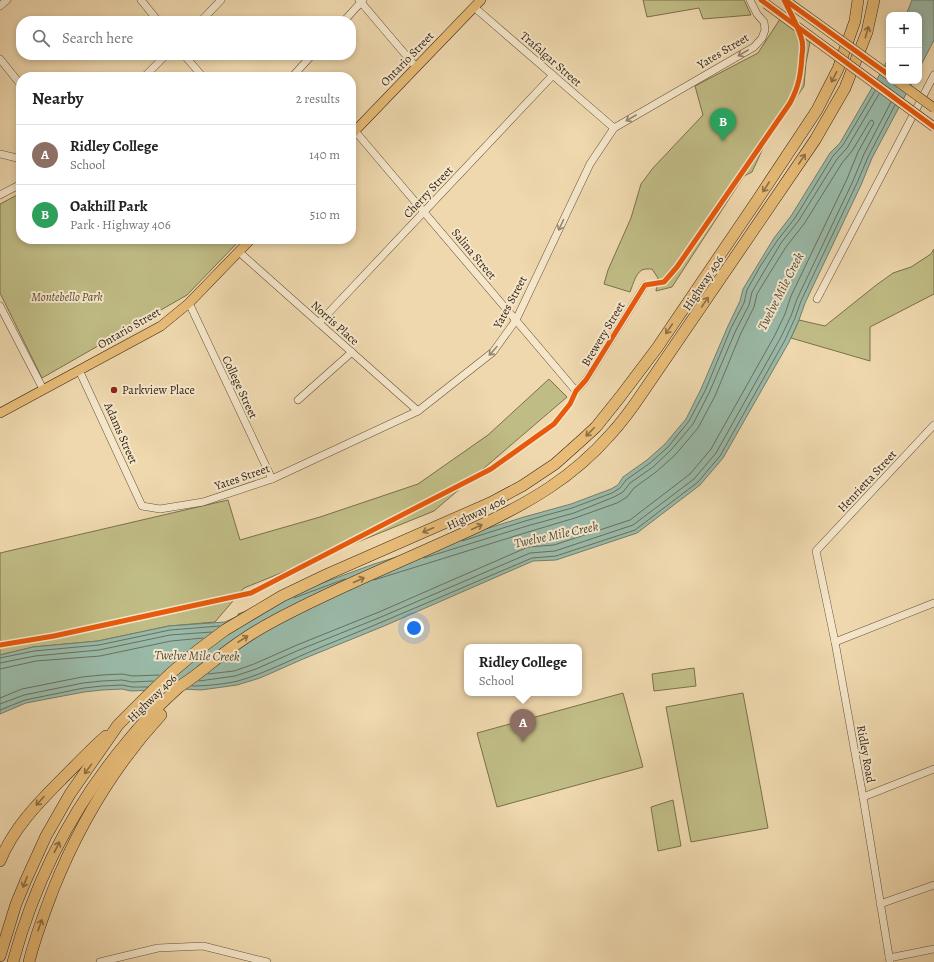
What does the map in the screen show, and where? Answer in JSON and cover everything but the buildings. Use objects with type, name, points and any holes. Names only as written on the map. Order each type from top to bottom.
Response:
[{"type":"highway","name":"Highway 406","points":[[0,956],[16,904],[33,863],[46,836],[70,794],[118,725],[153,690],[197,651],[244,618],[298,588],[508,494],[555,464],[596,426],[620,397],[656,348],[817,110],[838,69],[855,22],[858,0]]},
{"type":"highway","name":"Highway 406","points":[[14,962],[35,895],[43,875],[73,816],[98,778],[130,739],[161,704],[180,687],[236,644],[280,617],[501,516],[549,488],[572,472],[609,436],[624,419],[686,330],[810,146],[845,88],[867,32],[874,0]]},
{"type":"highway","points":[[29,962],[47,905],[64,864],[81,828],[103,790],[120,764],[145,732],[201,671]]},
{"type":"highway","points":[[0,861],[17,831],[41,800],[89,751],[118,725]]},
{"type":"main road","name":"Ontario Street","points":[[356,130],[481,0]]},
{"type":"main road","points":[[785,0],[886,73]]},
{"type":"main road","points":[[763,2],[934,127]]},
{"type":"main road","points":[[901,84],[934,108]]},
{"type":"main road","name":"Ontario Street","points":[[0,413],[161,326],[189,303],[246,244]]},
{"type":"street","points":[[0,6],[7,0]]},
{"type":"street","points":[[141,0],[154,16]]},
{"type":"street","points":[[206,16],[221,0]]},
{"type":"street","name":"Yates Street","points":[[142,506],[160,509],[203,502],[272,479],[418,411],[493,352],[516,320],[590,164],[614,128],[754,47],[762,38],[765,30],[764,22],[757,14],[750,0]]},
{"type":"street","points":[[348,16],[361,1],[416,67]]},
{"type":"street","name":"Trafalgar Street","points":[[474,7],[614,128]]},
{"type":"street","points":[[0,59],[16,79]]},
{"type":"street","points":[[149,72],[161,60]]},
{"type":"street","points":[[188,60],[199,72]]},
{"type":"street","points":[[297,72],[307,60]]},
{"type":"street","name":"Cherry Street","points":[[319,323],[554,75]]},
{"type":"street","points":[[817,299],[934,76]]},
{"type":"street","name":"Salina Street","points":[[356,136],[424,212],[576,391]]},
{"type":"street","points":[[0,154],[16,158]]},
{"type":"street","points":[[0,195],[16,187]]},
{"type":"street","name":"Norris Place","points":[[239,252],[418,411]]},
{"type":"street","name":"Brewery Street","points":[[576,391],[586,380],[644,285]]},
{"type":"street","name":"College Street","points":[[189,303],[272,479]]},
{"type":"street","points":[[0,306],[43,389]]},
{"type":"street","points":[[298,400],[352,352]]},
{"type":"street","name":"Adams Street","points":[[79,370],[142,506]]},
{"type":"street","name":"Henrietta Street","points":[[816,551],[934,426]]},
{"type":"street","name":"Ridley Road","points":[[816,551],[835,642],[890,960]]},
{"type":"street","points":[[835,642],[934,603]]},
{"type":"street","points":[[863,797],[934,769]]},
{"type":"street","points":[[880,904],[934,885]]},
{"type":"street","points":[[100,962],[158,948],[203,946],[267,962]]},
{"type":"street","points":[[890,960],[934,950]]},
{"type":"green space","points":[[643,0],[744,0],[751,15],[703,19],[699,8],[647,17]]},
{"type":"green space","points":[[780,19],[810,42],[804,86],[764,146],[752,172],[744,176],[672,287],[656,291],[658,278],[652,269],[645,269],[639,272],[630,292],[604,284],[608,270],[631,218],[641,184],[653,168],[703,115],[695,86],[758,53]]},
{"type":"green space","name":"Montebello Park","points":[[16,196],[16,244],[236,244],[187,295],[42,378],[0,293],[0,204]]},
{"type":"green space","points":[[934,249],[934,294],[870,327],[870,361],[791,338],[799,320],[825,326],[893,273],[911,267],[931,254]]},
{"type":"green space","points":[[549,379],[567,397],[434,511],[244,588],[215,622],[169,626],[98,641],[33,647],[0,655],[0,553],[228,500],[240,540],[320,517],[418,484],[488,435]]},
{"type":"green space","points":[[694,668],[696,686],[654,691],[652,674]]},
{"type":"green space","points":[[623,693],[643,767],[497,807],[477,733]]},
{"type":"green space","points":[[743,693],[768,828],[691,842],[666,707]]},
{"type":"green space","points":[[673,800],[681,846],[658,851],[651,807]]},
{"type":"water","points":[[912,0],[934,0],[934,40],[922,63],[922,12],[907,12]]},
{"type":"water","name":"Twelve Mile Creek","points":[[886,63],[886,84],[911,84],[872,158],[861,185],[805,303],[789,342],[723,458],[700,485],[637,533],[556,560],[533,561],[260,678],[237,685],[201,690],[183,689],[131,691],[122,689],[84,692],[26,703],[0,714],[0,655],[33,647],[98,641],[169,626],[225,622],[238,616],[238,614],[374,564],[524,517],[571,504],[618,485],[623,477],[647,460],[665,444],[686,419],[740,301],[743,289],[774,238],[791,216],[830,153],[840,143]]},
{"type":"cycle path","points":[[761,0],[934,127]]},
{"type":"cycle path","points":[[0,645],[54,636],[251,593],[491,469],[554,424],[570,404],[576,391],[586,380],[645,285],[664,282],[677,267],[790,103],[796,91],[799,80],[803,46],[798,27],[784,0]]},
{"type":"cycle path","points":[[785,0],[886,73]]},
{"type":"place","name":"Oakhill Park","points":[[723,141]]},
{"type":"place","name":"Parkview Place","points":[[114,390]]},
{"type":"place","name":"Ridley College","points":[[523,742]]}]
